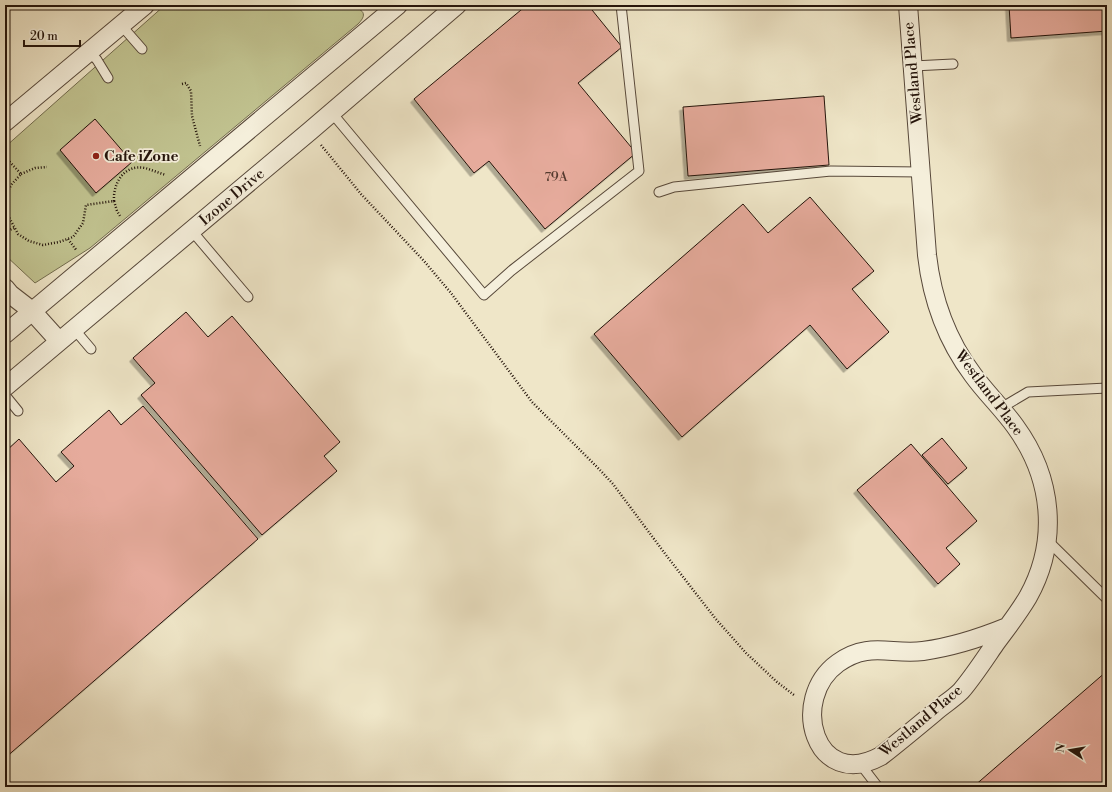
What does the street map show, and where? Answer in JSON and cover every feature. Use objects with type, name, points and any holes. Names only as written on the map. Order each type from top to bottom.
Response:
[{"type":"street","points":[[5,122],[145,5]]},
{"type":"street","points":[[5,334],[395,5]]},
{"type":"street","name":"Izone Drive","points":[[5,387],[332,113],[457,5]]},
{"type":"street","name":"Westland Place","points":[[861,765],[871,762],[881,756],[960,691],[1028,596],[1043,559],[1047,540],[1047,501],[1037,467],[1025,440],[1001,408],[973,376],[961,358],[946,330],[939,312],[930,273],[908,5]]},
{"type":"street","points":[[5,288],[32,311],[59,341]]},
{"type":"street","points":[[861,765],[842,763],[823,752],[813,731],[813,703],[818,687],[828,672],[850,655],[864,650],[876,649],[901,652],[924,651],[976,639],[1007,627]]},
{"type":"lane","points":[[332,113],[484,294],[511,271],[639,171],[621,5]]},
{"type":"lane","points":[[121,25],[142,49]]},
{"type":"lane","points":[[90,51],[108,78]]},
{"type":"lane","points":[[913,66],[954,64]]},
{"type":"lane","points":[[660,192],[674,187],[831,171],[921,172]]},
{"type":"lane","points":[[192,231],[248,297]]},
{"type":"lane","points":[[74,329],[91,349]]},
{"type":"lane","points":[[1001,408],[1028,392],[1107,388]]},
{"type":"lane","points":[[5,395],[18,411]]},
{"type":"lane","points":[[1047,540],[1105,593]]},
{"type":"lane","points":[[861,765],[878,787]]},
{"type":"path","points":[[182,84],[186,83],[191,91],[192,116],[201,148]]},
{"type":"path","points":[[319,142],[361,194],[424,261],[451,293],[532,402],[613,484],[693,591],[728,634],[746,653],[794,695]]},
{"type":"path","points":[[8,161],[21,174]]},
{"type":"path","points":[[5,198],[11,185],[21,174],[34,168],[47,167]]},
{"type":"path","points":[[120,216],[114,201],[114,195],[117,182],[125,172],[138,168],[144,168],[169,176]]},
{"type":"path","points":[[5,210],[14,228],[23,239],[43,245],[73,237],[82,223],[86,206],[114,201]]},
{"type":"path","points":[[5,232],[14,228]]},
{"type":"path","points":[[68,239],[78,252]]},
{"type":"green space","points":[[165,5],[349,5],[360,10],[363,17],[358,24],[90,248],[35,283],[5,255],[5,147]]},
{"type":"building","points":[[527,5],[588,5],[622,47],[578,83],[636,153],[545,229],[489,161],[474,173],[414,99]]},
{"type":"building","points":[[1009,5],[1107,5],[1107,31],[1011,38]]},
{"type":"building","points":[[824,96],[829,165],[688,176],[683,107]]},
{"type":"building","name":"Cafe iZone","points":[[95,119],[132,162],[96,193],[60,150]]},
{"type":"building","points":[[810,197],[874,271],[852,289],[889,332],[847,369],[810,325],[682,437],[594,334],[743,204],[768,233]]},
{"type":"building","points":[[186,312],[208,337],[232,316],[340,442],[324,456],[337,471],[262,535],[141,395],[155,383],[133,358]]},
{"type":"building","points":[[143,406],[258,539],[5,758],[5,452],[19,439],[56,482],[74,466],[61,452],[109,410],[121,425]]},
{"type":"building","points":[[942,438],[967,468],[948,484],[922,455]]},
{"type":"building","points":[[911,444],[977,521],[946,548],[960,564],[938,584],[857,490]]},
{"type":"building","points":[[1107,671],[1107,787],[973,787]]},
{"type":"place","name":"Cafe iZone","points":[[96,156]]}]
